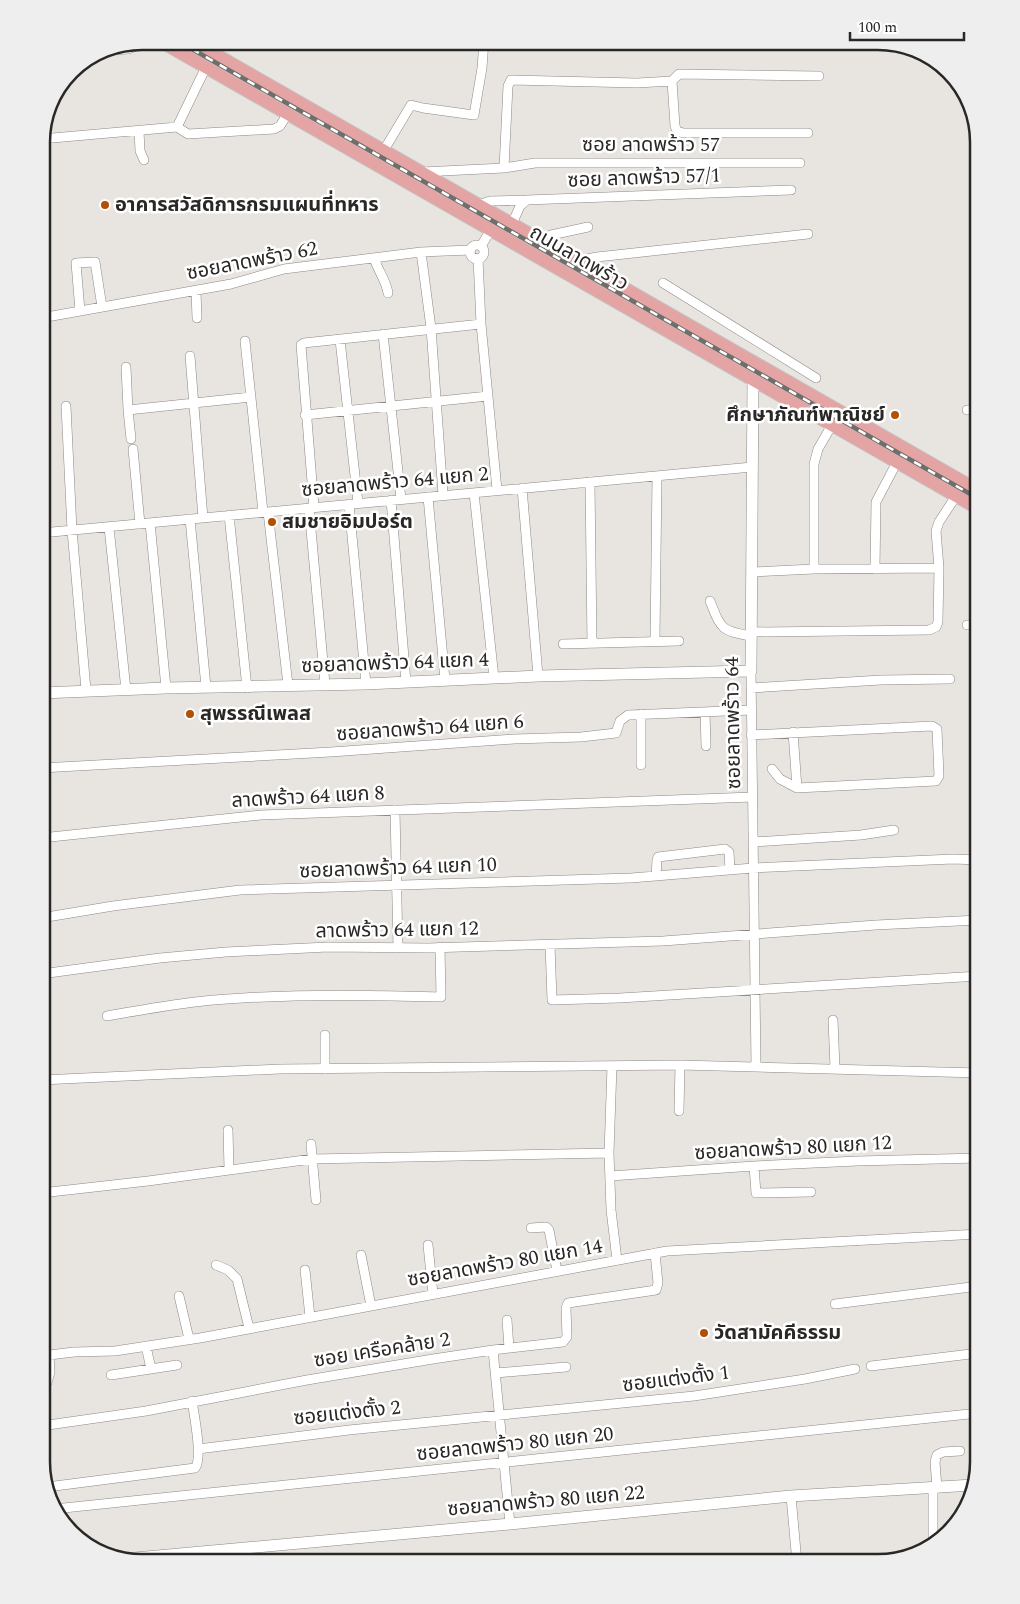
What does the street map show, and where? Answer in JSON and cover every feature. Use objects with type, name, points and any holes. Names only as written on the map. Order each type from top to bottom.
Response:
[{"type":"main road","name":"ถนนลาดพร้าว","points":[[176,50],[970,504]]},
{"type":"main road","name":"ถนนลาดพร้าว","points":[[208,50],[970,486]]},
{"type":"main road","points":[[375,163],[384,150]]},
{"type":"main road","points":[[753,379],[759,366]]},
{"type":"street","points":[[384,150],[411,105],[474,115],[483,50]]},
{"type":"street","points":[[177,127],[206,67]]},
{"type":"street","points":[[504,168],[508,86],[511,80],[637,83],[672,81],[674,76],[679,74],[819,76]]},
{"type":"street","name":"ซอย ลาดพร้าว 57","points":[[672,81],[677,131],[683,133],[808,133]]},
{"type":"street","points":[[50,138],[177,127],[188,134],[274,129],[280,126],[288,113]]},
{"type":"street","points":[[139,131],[140,151],[144,160]]},
{"type":"street","name":"ซอย ลาดพร้าว 57","points":[[422,172],[504,168],[535,163],[800,163]]},
{"type":"street","name":"ซอย ลาดพร้าว 57/1","points":[[478,204],[490,201],[791,190]]},
{"type":"street","points":[[512,224],[520,206],[527,200]]},
{"type":"street","points":[[546,243],[551,235],[588,227]]},
{"type":"street","points":[[478,258],[484,254],[481,246],[491,230]]},
{"type":"street","points":[[577,261],[597,257],[808,234]]},
{"type":"street","name":"ซอยลาดพร้าว 62","points":[[50,316],[231,284],[284,269],[421,252],[471,250],[475,245],[481,246]]},
{"type":"street","points":[[471,250],[472,256],[478,258]]},
{"type":"street","points":[[421,252],[432,328],[443,496]]},
{"type":"street","points":[[374,258],[378,272],[386,282],[388,293]]},
{"type":"street","points":[[478,258],[481,324],[497,490]]},
{"type":"street","points":[[80,311],[76,263],[95,262],[102,307]]},
{"type":"street","points":[[663,283],[816,378]]},
{"type":"street","points":[[196,291],[197,318]]},
{"type":"street","points":[[325,684],[301,345],[304,343],[432,328],[481,324]]},
{"type":"street","points":[[383,334],[401,499]]},
{"type":"street","points":[[245,340],[288,685]]},
{"type":"street","points":[[340,340],[348,411],[366,684]]},
{"type":"street","points":[[190,356],[203,518]]},
{"type":"street","points":[[126,367],[131,439]]},
{"type":"street","name":"ซอยลาดพร้าว 64","points":[[753,379],[751,710],[756,1066]]},
{"type":"street","points":[[305,415],[488,396]]},
{"type":"street","points":[[128,410],[251,397]]},
{"type":"street","points":[[66,406],[72,530],[86,690]]},
{"type":"street","points":[[814,569],[814,464],[818,449],[832,425]]},
{"type":"street","points":[[133,449],[145,523],[166,688]]},
{"type":"street","points":[[875,569],[876,502],[897,462]]},
{"type":"street","name":"ซอยลาดพร้าว 64 แยก 2","points":[[50,533],[752,467]]},
{"type":"street","points":[[655,641],[657,476]]},
{"type":"street","points":[[590,482],[592,644]]},
{"type":"street","points":[[522,488],[538,676]]},
{"type":"street","points":[[474,493],[494,678]]},
{"type":"street","points":[[710,601],[722,626],[729,632],[751,634],[929,630],[936,627],[938,622],[939,568],[936,531],[939,522],[956,496]]},
{"type":"street","points":[[428,497],[445,680]]},
{"type":"street","points":[[391,500],[406,682]]},
{"type":"street","points":[[229,515],[247,688]]},
{"type":"street","points":[[190,519],[206,687]]},
{"type":"street","points":[[109,527],[126,690]]},
{"type":"street","points":[[752,572],[814,569],[939,568]]},
{"type":"street","points":[[563,644],[679,641]]},
{"type":"street","name":"ซอยลาดพร้าว 64 แยก 4","points":[[50,693],[86,690],[366,684],[538,676],[751,671]]},
{"type":"street","points":[[751,688],[881,680],[950,679]]},
{"type":"street","name":"ซอยลาดพร้าว 64 แยก 6","points":[[50,768],[331,752],[514,739],[597,736],[616,733],[620,721],[628,715],[751,710]]},
{"type":"street","points":[[705,712],[706,746]]},
{"type":"street","points":[[641,714],[641,765]]},
{"type":"street","points":[[752,735],[932,726],[937,729],[939,776],[936,781],[798,788],[780,779],[772,769]]},
{"type":"street","points":[[793,732],[798,788]]},
{"type":"street","name":"ลาดพร้าว 64 แยก 8","points":[[50,837],[261,815],[753,797]]},
{"type":"street","points":[[395,810],[398,948]]},
{"type":"street","points":[[753,842],[861,835],[894,830]]},
{"type":"street","points":[[656,876],[656,860],[658,857],[725,849],[729,852],[730,870]]},
{"type":"street","name":"ซอยลาดพร้าว 64 แยก 10","points":[[50,917],[113,906],[240,890],[656,876],[753,868],[970,860]]},
{"type":"street","name":"ลาดพร้าว 64 แยก 12","points":[[50,973],[160,958],[226,952],[663,941],[876,925],[970,920]]},
{"type":"street","points":[[550,945],[552,1000],[620,998],[970,977]]},
{"type":"street","points":[[107,1016],[174,1005],[242,998],[363,994],[441,996],[440,947]]},
{"type":"street","points":[[833,1020],[835,1068]]},
{"type":"street","points":[[325,1035],[325,1069]]},
{"type":"street","points":[[680,1065],[680,1111]]},
{"type":"street","points":[[50,1080],[280,1069],[680,1065],[970,1073]]},
{"type":"street","points":[[612,1066],[609,1153],[611,1210],[617,1260]]},
{"type":"street","points":[[228,1130],[230,1169]]},
{"type":"street","points":[[311,1144],[316,1200]]},
{"type":"street","points":[[50,1192],[312,1159],[609,1153]]},
{"type":"street","name":"ซอยลาดพร้าว 80 แยก 12","points":[[610,1176],[754,1166],[970,1158]]},
{"type":"street","points":[[754,1166],[756,1193],[811,1192]]},
{"type":"street","points":[[532,1228],[546,1227],[549,1230],[557,1271]]},
{"type":"street","name":"ซอยลาดพร้าว 80 แยก 14","points":[[50,1355],[116,1351],[189,1339],[656,1253],[697,1248],[970,1234]]},
{"type":"street","points":[[428,1245],[433,1294]]},
{"type":"street","name":"ซอย เครือคล้าย 2","points":[[50,1425],[118,1416],[307,1380],[494,1350],[563,1342],[566,1340],[568,1329],[566,1308],[568,1304],[656,1290],[658,1282],[656,1253]]},
{"type":"street","points":[[361,1255],[371,1306]]},
{"type":"street","points":[[216,1265],[228,1270],[236,1279],[249,1328]]},
{"type":"street","points":[[305,1270],[310,1317]]},
{"type":"street","points":[[835,1304],[970,1287]]},
{"type":"street","points":[[179,1296],[189,1339]]},
{"type":"street","points":[[507,1320],[509,1348]]},
{"type":"street","points":[[146,1346],[151,1369]]},
{"type":"street","points":[[494,1350],[510,1524]]},
{"type":"street","points":[[871,1366],[970,1354]]},
{"type":"street","points":[[111,1376],[177,1365]]},
{"type":"street","points":[[496,1373],[566,1366]]},
{"type":"street","name":"ซอยแต่งตั้ง 1","points":[[500,1415],[694,1396],[856,1369]]},
{"type":"street","points":[[54,1486],[195,1468],[198,1464],[198,1449],[192,1401]]},
{"type":"street","name":"ซอยลาดพร้าว 80 แยก 20","points":[[63,1508],[970,1414]]},
{"type":"street","name":"ซอยแต่งตั้ง 2","points":[[198,1449],[349,1430],[500,1415]]},
{"type":"street","points":[[933,1535],[935,1462],[937,1456],[943,1452],[960,1450]]},
{"type":"street","name":"ซอยลาดพร้าว 80 แยก 22","points":[[169,1554],[510,1524],[791,1496],[967,1485]]},
{"type":"street","points":[[791,1496],[796,1554]]},
{"type":"railway","points":[[194,50],[970,494]]},
{"type":"place","name":"อาคารสวัสดิการกรมแผนที่ทหาร","points":[[105,205]]},
{"type":"place","name":"ศึกษาภัณฑ์พาณิชย์","points":[[895,415]]},
{"type":"place","name":"สมชายอิมปอร์ต","points":[[272,522]]},
{"type":"place","name":"สุพรรณีเพลส","points":[[190,714]]},
{"type":"place","name":"วัดสามัคคีธรรม","points":[[704,1333]]}]
